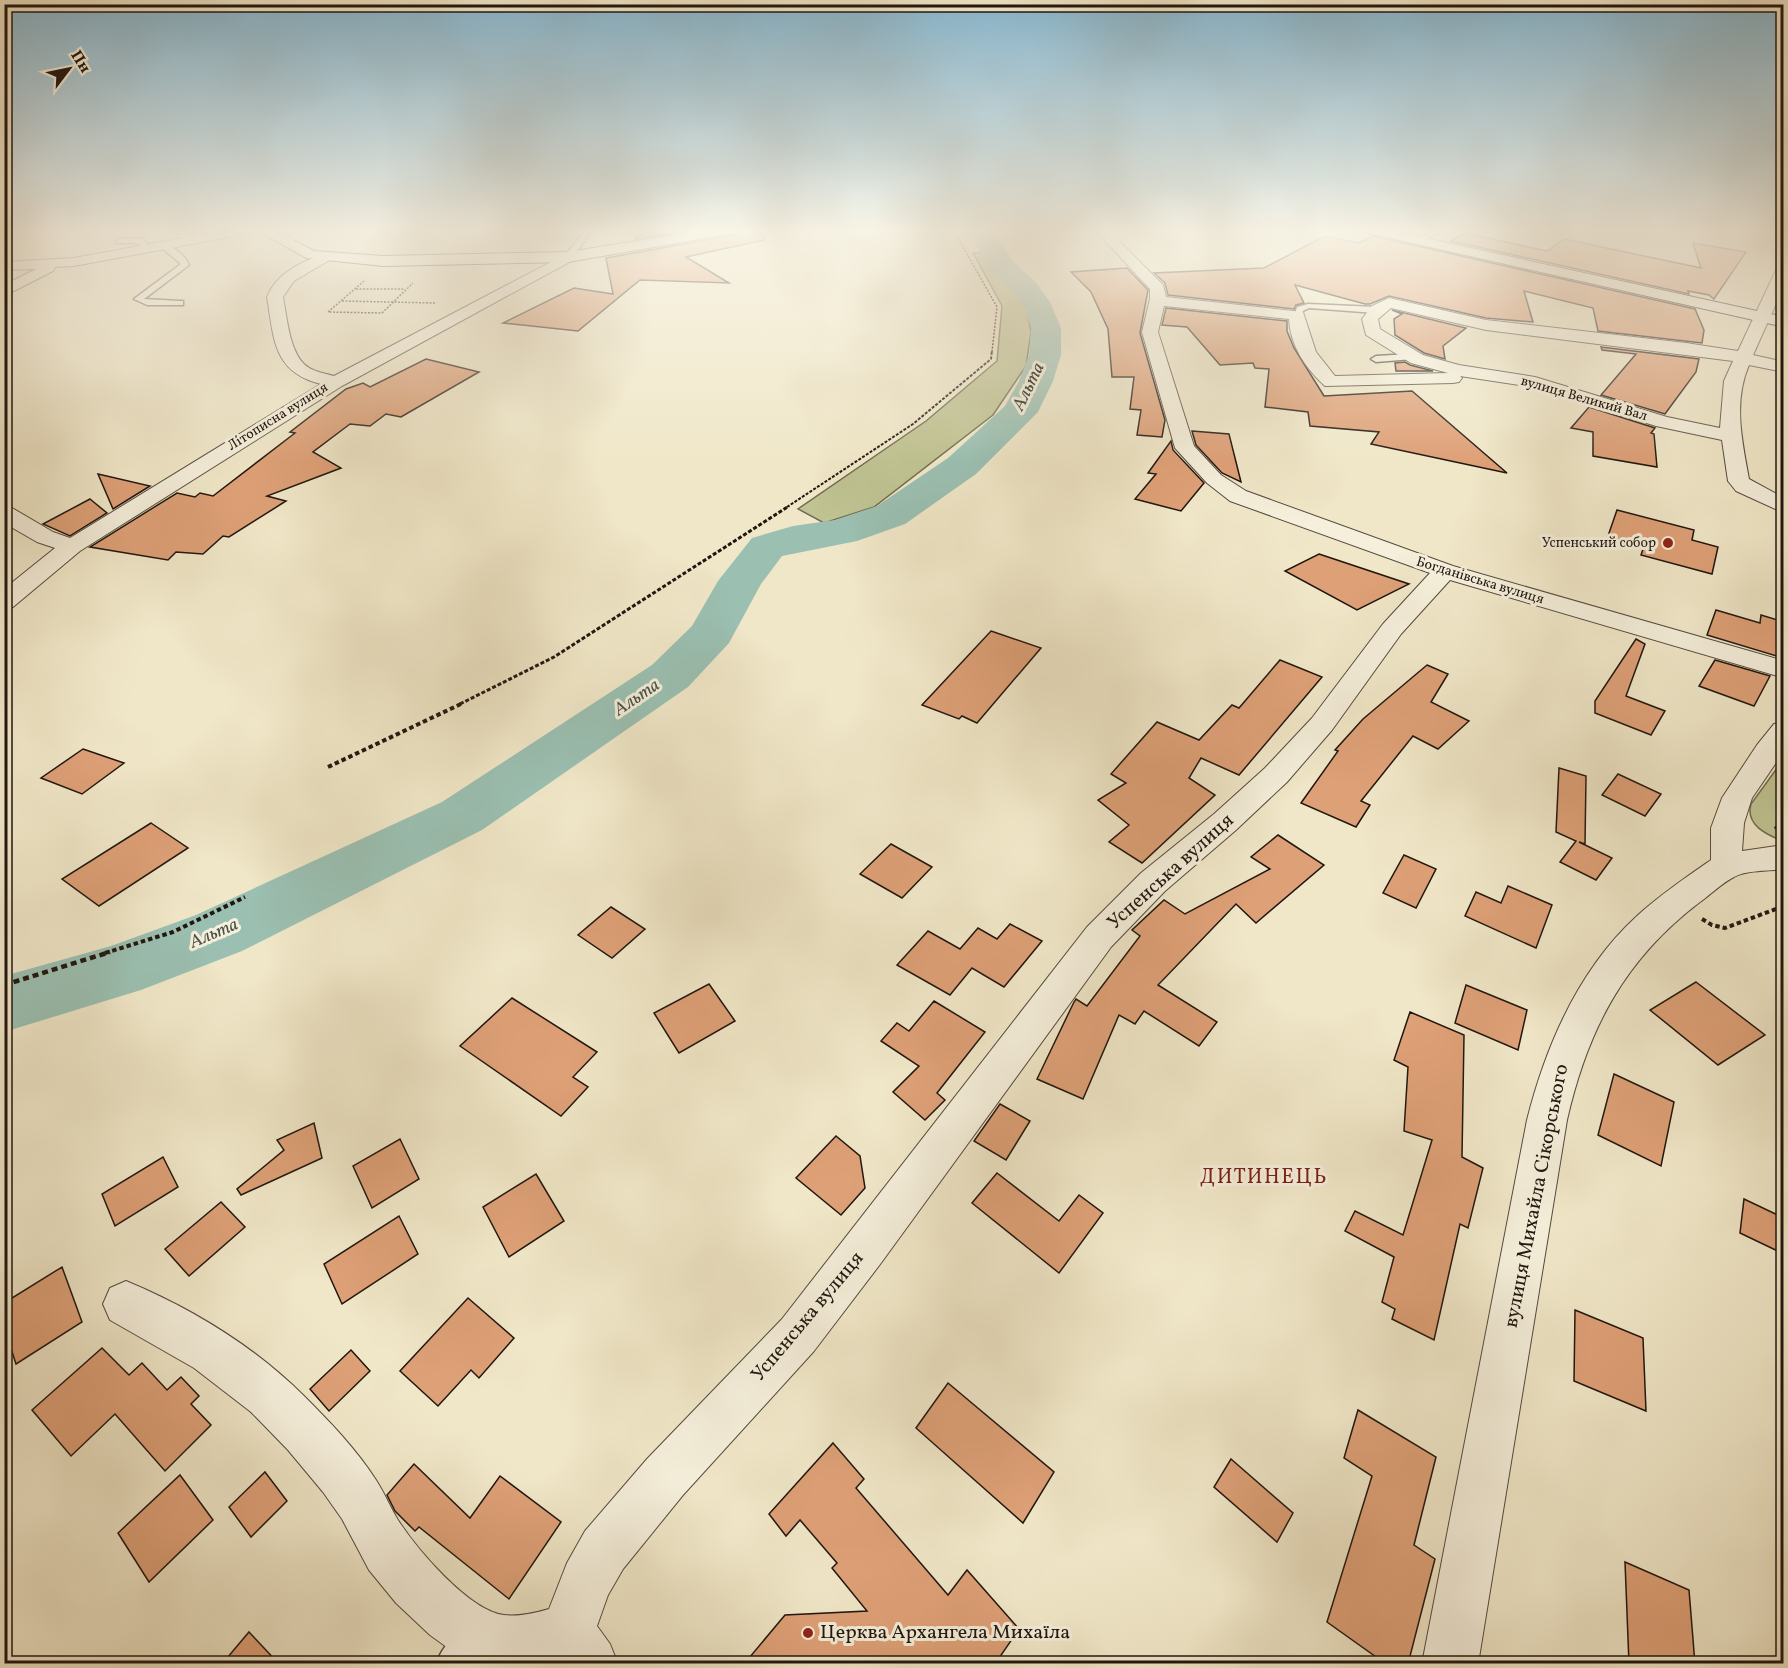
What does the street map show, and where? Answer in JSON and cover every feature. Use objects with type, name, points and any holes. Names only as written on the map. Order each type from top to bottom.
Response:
[{"type":"main road","points":[[1717,307],[1784,322]]},
{"type":"street","points":[[277,307],[285,343],[293,363],[301,371],[336,382]]},
{"type":"street","name":"Літописна вулиця","points":[[4,602],[72,546],[336,382],[477,307]]},
{"type":"street","name":"Богданівська вулиця","points":[[1155,307],[1150,319],[1150,332],[1182,439],[1192,458],[1223,487],[1253,502],[1445,571],[1784,670]]},
{"type":"street","points":[[1215,307],[1297,315]]},
{"type":"street","points":[[1467,372],[1410,357],[1371,329],[1370,320],[1382,307],[1458,320],[1742,358],[1784,368]]},
{"type":"street","points":[[1767,307],[1742,358],[1731,392],[1729,411],[1731,436],[1739,480],[1744,486],[1784,507]]},
{"type":"street","name":"вулиця Великий Вал","points":[[1297,315],[1302,338],[1313,361],[1320,372],[1331,382],[1444,379],[1459,377],[1467,372],[1535,382],[1663,422],[1731,436]]},
{"type":"street","points":[[4,513],[45,537],[72,546]]},
{"type":"street","name":"Успенська вулиця","points":[[126,1304],[224,1357],[253,1379],[332,1463],[359,1499],[378,1536],[398,1567],[421,1591],[463,1649],[502,1643],[579,1647],[586,1582],[604,1550],[665,1477],[798,1335],[866,1248],[1026,1031],[1100,937],[1154,882],[1250,801],[1299,750],[1328,717],[1392,629],[1445,571]]},
{"type":"street","points":[[1784,731],[1742,789],[1733,806],[1728,824],[1727,865],[1784,857]]},
{"type":"street","name":"вулиця Михайла Сікорського","points":[[1450,1664],[1545,1131],[1559,1071],[1578,1026],[1617,962],[1640,934],[1677,902],[1727,865]]},
{"type":"lane","points":[[1297,315],[1300,309],[1309,307]]},
{"type":"lane","points":[[1371,307],[1382,307]]},
{"type":"lane","points":[[1376,359],[1410,357]]},
{"type":"path","points":[[334,307],[328,312],[382,313],[389,307]]},
{"type":"path","points":[[328,767],[400,734],[554,657],[871,453],[913,424],[991,359],[997,307]]},
{"type":"path","points":[[4,985],[172,932],[245,897]]},
{"type":"path","points":[[1677,902],[1712,925],[1725,928],[1784,906]]},
{"type":"green space","points":[[1002,307],[1027,307],[1031,332],[1026,366],[993,415],[874,507],[824,523],[798,509],[926,421],[997,361]]},
{"type":"green space","points":[[1783,760],[1783,841],[1759,828],[1751,818],[1750,811],[1751,804]]},
{"type":"building","points":[[536,307],[607,307],[578,331],[503,323]]},
{"type":"building","points":[[1098,307],[1145,307],[1140,333],[1165,420],[1162,437],[1137,435],[1141,410],[1130,409],[1134,377],[1112,377],[1108,329]]},
{"type":"building","points":[[1437,307],[1529,307],[1533,322],[1486,318]]},
{"type":"building","points":[[1588,307],[1685,307],[1695,309],[1704,330],[1702,343],[1598,331],[1593,308]]},
{"type":"building","points":[[1166,308],[1287,321],[1287,331],[1294,348],[1324,396],[1412,391],[1507,473],[1371,444],[1379,432],[1310,426],[1308,412],[1265,407],[1269,369],[1255,368],[1253,363],[1220,365],[1187,327],[1162,325]]},
{"type":"building","points":[[1392,310],[1466,328],[1443,346],[1445,359],[1424,353],[1395,335],[1394,319],[1402,314]]},
{"type":"building","points":[[1601,347],[1699,359],[1696,372],[1665,414],[1601,395],[1636,354],[1602,350]]},
{"type":"building","points":[[426,359],[479,372],[401,417],[386,414],[370,426],[350,424],[313,452],[341,468],[267,496],[286,501],[229,537],[223,536],[203,554],[176,552],[168,560],[90,547],[177,493],[195,497],[200,493],[213,496],[295,433],[290,432],[346,389],[363,383],[370,387]]},
{"type":"building","points":[[1405,362],[1433,371],[1396,371],[1395,363]]},
{"type":"building","points":[[1589,407],[1655,428],[1651,433],[1654,434],[1657,467],[1593,456],[1593,432],[1571,428]]},
{"type":"building","points":[[1192,431],[1229,434],[1241,482],[1222,473],[1196,445]]},
{"type":"building","points":[[1171,441],[1173,450],[1204,483],[1181,511],[1135,499],[1156,474],[1148,473]]},
{"type":"building","points":[[98,474],[150,486],[113,509]]},
{"type":"building","points":[[90,499],[107,513],[70,536],[43,524]]},
{"type":"building","name":"Успенський собор","points":[[1617,510],[1694,530],[1692,540],[1718,547],[1712,574],[1641,555],[1644,546],[1608,536]]},
{"type":"building","points":[[1319,554],[1409,584],[1357,610],[1285,571]]},
{"type":"building","points":[[1716,610],[1760,623],[1761,615],[1784,622],[1784,650],[1780,657],[1707,635]]},
{"type":"building","points":[[991,631],[1041,648],[977,723],[962,716],[959,719],[922,705]]},
{"type":"building","points":[[1636,639],[1645,644],[1626,696],[1665,711],[1651,735],[1595,713],[1595,701]]},
{"type":"building","points":[[1280,660],[1322,677],[1239,775],[1201,758],[1189,778],[1215,795],[1142,863],[1109,842],[1129,825],[1098,800],[1126,783],[1111,774],[1157,722],[1199,740],[1232,705],[1239,708]]},
{"type":"building","points":[[1715,660],[1770,676],[1754,706],[1699,686]]},
{"type":"building","points":[[1427,665],[1448,674],[1431,702],[1469,721],[1438,749],[1413,736],[1361,801],[1370,805],[1356,827],[1301,803],[1338,751],[1335,750],[1363,719]]},
{"type":"building","points":[[83,749],[124,763],[82,794],[41,778]]},
{"type":"building","points":[[1559,768],[1586,776],[1585,844],[1579,842],[1612,858],[1596,880],[1560,862],[1576,841],[1556,832]]},
{"type":"building","points":[[1618,774],[1661,794],[1645,816],[1602,795]]},
{"type":"building","points":[[151,823],[188,848],[99,906],[62,879]]},
{"type":"building","points":[[1278,835],[1324,865],[1256,923],[1236,904],[1158,985],[1217,1022],[1199,1046],[1144,1011],[1135,1024],[1119,1015],[1083,1099],[1037,1079],[1074,1002],[1076,999],[1087,1006],[1140,936],[1132,930],[1164,900],[1185,914],[1270,869],[1251,857]]},
{"type":"building","points":[[891,844],[932,867],[902,898],[860,874]]},
{"type":"building","points":[[1404,855],[1436,869],[1416,908],[1383,893]]},
{"type":"building","points":[[1508,886],[1552,905],[1536,948],[1465,916],[1476,892],[1501,903]]},
{"type":"building","points":[[611,907],[645,929],[612,958],[578,935]]},
{"type":"building","points":[[1010,924],[1042,941],[1004,987],[972,968],[950,995],[897,965],[928,931],[960,949],[978,928],[997,939]]},
{"type":"building","points":[[1696,982],[1765,1035],[1718,1065],[1650,1010]]},
{"type":"building","points":[[709,984],[735,1021],[679,1053],[654,1013]]},
{"type":"building","points":[[1466,985],[1527,1010],[1518,1050],[1455,1023]]},
{"type":"building","points":[[512,998],[597,1052],[573,1077],[588,1087],[561,1116],[460,1046]]},
{"type":"building","points":[[934,1001],[985,1032],[937,1093],[945,1100],[925,1120],[893,1092],[919,1066],[881,1041],[897,1023],[909,1031]]},
{"type":"building","points":[[1410,1012],[1464,1035],[1462,1157],[1483,1168],[1468,1228],[1460,1224],[1434,1340],[1392,1319],[1395,1309],[1382,1302],[1394,1257],[1345,1231],[1355,1211],[1403,1235],[1432,1140],[1404,1131],[1408,1067],[1394,1060]]},
{"type":"building","points":[[1614,1074],[1674,1102],[1661,1166],[1598,1135]]},
{"type":"building","points":[[1000,1104],[1030,1121],[1006,1160],[974,1141]]},
{"type":"building","points":[[314,1123],[322,1158],[241,1195],[237,1189],[284,1150],[277,1140]]},
{"type":"building","points":[[836,1136],[860,1156],[865,1188],[841,1215],[796,1178]]},
{"type":"building","points":[[400,1139],[419,1179],[372,1208],[353,1166]]},
{"type":"building","points":[[163,1157],[178,1187],[115,1226],[102,1194]]},
{"type":"building","points":[[997,1173],[1059,1221],[1079,1195],[1103,1213],[1059,1273],[972,1203]]},
{"type":"building","points":[[536,1174],[564,1221],[509,1257],[483,1207]]},
{"type":"building","points":[[1744,1199],[1784,1218],[1784,1254],[1740,1233]]},
{"type":"building","points":[[221,1202],[245,1227],[189,1276],[165,1249]]},
{"type":"building","points":[[399,1216],[418,1254],[342,1304],[324,1264]]},
{"type":"building","points":[[62,1267],[82,1322],[16,1364],[4,1327],[4,1303]]},
{"type":"building","points":[[468,1298],[514,1338],[479,1378],[471,1370],[438,1406],[400,1371]]},
{"type":"building","points":[[1575,1310],[1643,1338],[1646,1411],[1574,1381]]},
{"type":"building","points":[[102,1348],[129,1375],[142,1363],[167,1390],[181,1377],[199,1396],[191,1404],[211,1425],[165,1471],[115,1414],[71,1456],[32,1410]]},
{"type":"building","points":[[351,1350],[370,1371],[329,1411],[310,1389]]},
{"type":"building","points":[[948,1383],[1054,1472],[1023,1523],[916,1428]]},
{"type":"building","points":[[1358,1410],[1436,1457],[1414,1545],[1435,1559],[1408,1664],[1386,1664],[1327,1622],[1372,1476],[1344,1458]]},
{"type":"building","points":[[833,1443],[864,1479],[856,1488],[948,1595],[967,1570],[1019,1629],[995,1664],[744,1664],[785,1615],[867,1611],[832,1568],[837,1563],[800,1520],[786,1536],[769,1514]]},
{"type":"building","points":[[1231,1459],[1293,1513],[1277,1542],[1214,1487]]},
{"type":"building","points":[[414,1464],[470,1518],[500,1476],[561,1522],[509,1599],[419,1527],[415,1531],[395,1511],[387,1495]]},
{"type":"building","points":[[265,1472],[287,1501],[251,1537],[229,1507]]},
{"type":"building","points":[[180,1475],[213,1520],[149,1582],[118,1533]]},
{"type":"building","points":[[1625,1562],[1689,1590],[1695,1664],[1629,1664]]},
{"type":"building","points":[[249,1632],[279,1664],[222,1664]]},
{"type":"waterway","name":"Альта","points":[[4,1004],[118,971],[219,933],[462,816],[670,676],[712,633],[740,581],[767,547],[793,539],[842,532],[891,515],[962,466],[1020,412],[1036,381],[1045,355],[1046,328],[1039,307]]},
{"type":"place","name":"Успенський собор","points":[[1668,543]]},
{"type":"place","name":"Церква Архангела Михаїла","points":[[808,1633]]},
{"type":"district","name":"ДИТИНЕЦЬ","points":[[1264,1177]]}]
